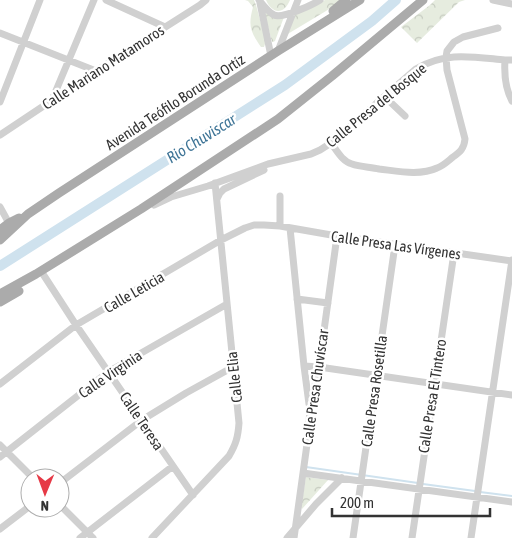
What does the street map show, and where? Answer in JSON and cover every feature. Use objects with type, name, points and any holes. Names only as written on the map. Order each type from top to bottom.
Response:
[{"type":"main road","points":[[320,24],[346,0]]},
{"type":"main road","name":"Avenida Teófilo Borunda Ortíz","points":[[0,240],[7,228],[59,193],[360,0]]},
{"type":"main road","points":[[0,294],[39,273],[141,209],[278,119],[423,0]]},
{"type":"main road","points":[[0,302],[33,281],[39,273]]},
{"type":"street","points":[[0,102],[40,0]]},
{"type":"street","points":[[52,101],[94,0]]},
{"type":"street","points":[[106,0],[165,27]]},
{"type":"street","name":"Calle Mariano Matamoros","points":[[0,135],[206,0]]},
{"type":"street","points":[[259,0],[274,15],[282,16],[320,0]]},
{"type":"street","points":[[259,0],[274,54]]},
{"type":"street","points":[[274,54],[298,0]]},
{"type":"street","points":[[492,0],[512,4]]},
{"type":"street","points":[[331,143],[344,159],[352,164],[361,166],[418,172],[436,169],[448,162],[465,146],[465,139],[448,70],[446,57],[449,47],[462,36],[498,28]]},
{"type":"street","points":[[0,33],[96,71]]},
{"type":"street","name":"Calle Presa del Bosque","points":[[101,233],[109,233],[170,197],[215,184],[256,168],[315,153],[331,143],[416,69],[431,61],[446,57],[509,60]]},
{"type":"street","points":[[509,60],[504,72],[512,101]]},
{"type":"street","points":[[385,96],[405,116]]},
{"type":"street","points":[[217,199],[224,189],[281,161]]},
{"type":"street","name":"Calle Elia","points":[[152,538],[229,456],[234,449],[238,437],[239,423],[215,184]]},
{"type":"street","points":[[280,196],[280,226]]},
{"type":"street","points":[[0,208],[7,228]]},
{"type":"street","name":"Calle Leticia","points":[[0,384],[76,326],[221,240],[254,225],[280,226]]},
{"type":"street","name":"Calle Presa Las Vírgenes","points":[[280,226],[454,254],[512,260]]},
{"type":"street","points":[[290,228],[310,409]]},
{"type":"street","name":"Calle Presa Chuvíscar","points":[[294,538],[310,409],[319,366],[337,236]]},
{"type":"street","name":"Calle Presa Rosetilla","points":[[353,538],[395,245]]},
{"type":"street","name":"Calle Presa El Tintero","points":[[412,538],[454,254]]},
{"type":"street","points":[[471,538],[512,260]]},
{"type":"street","name":"Calle Teresa","points":[[39,273],[193,495]]},
{"type":"street","points":[[297,299],[328,303]]},
{"type":"street","name":"Calle Virginia","points":[[3,454],[108,372],[227,304]]},
{"type":"street","points":[[304,366],[319,366],[512,395]]},
{"type":"street","points":[[70,475],[142,420],[233,367]]},
{"type":"street","points":[[0,445],[3,454],[20,468]]},
{"type":"street","points":[[80,538],[90,535],[173,466]]},
{"type":"street","points":[[303,473],[512,502]]},
{"type":"street","points":[[287,538],[316,504],[342,478]]},
{"type":"street","points":[[0,529],[20,514]]},
{"type":"street","points":[[70,515],[90,535]]},
{"type":"green space","points":[[245,0],[254,0],[266,41],[264,47],[261,47],[254,37],[250,24],[253,7]]},
{"type":"green space","points":[[266,0],[290,0],[285,8],[278,11],[271,8]]},
{"type":"green space","points":[[325,0],[341,0],[286,35],[295,14]]},
{"type":"green space","points":[[435,0],[465,0],[459,2],[417,43],[401,27]]},
{"type":"green space","points":[[264,11],[284,17],[273,42],[272,42]]},
{"type":"green space","points":[[306,477],[328,480],[302,509],[301,507]]},
{"type":"waterway","name":"Rio Chuviscar","points":[[0,266],[285,85],[372,21],[396,0]]},
{"type":"waterway","points":[[306,467],[418,483]]},
{"type":"waterway","points":[[423,484],[475,491]]},
{"type":"waterway","points":[[480,492],[512,496]]}]
